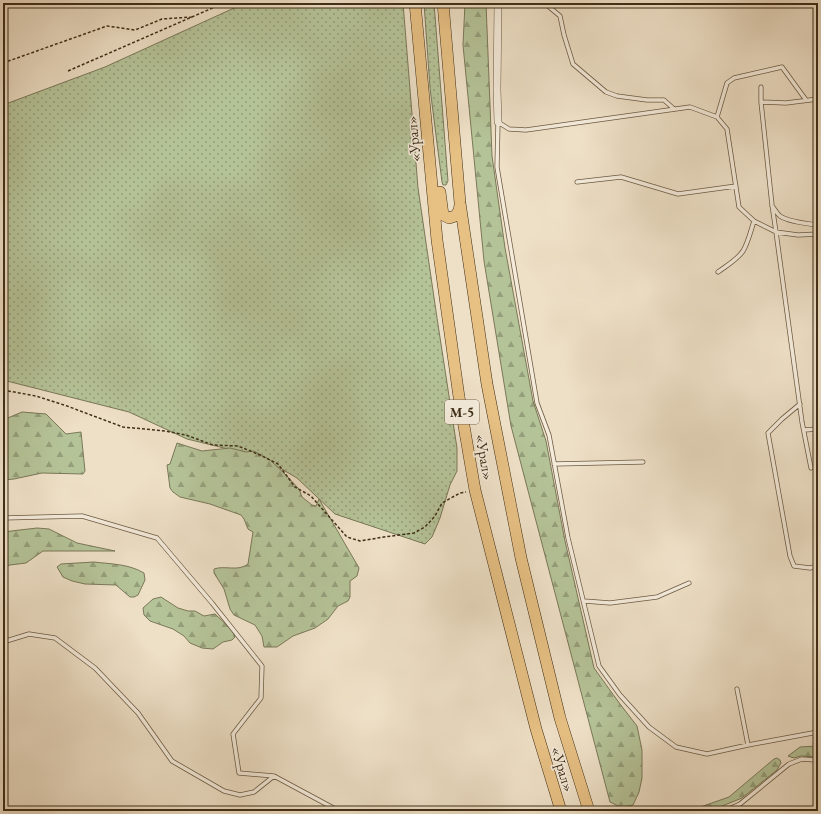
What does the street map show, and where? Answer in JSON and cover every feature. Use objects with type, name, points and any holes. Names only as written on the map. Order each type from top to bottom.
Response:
[{"type":"main road","name":"«Урал»","points":[[415,3],[437,240],[459,397],[475,490],[536,729],[561,811]]},
{"type":"main road","name":"«Урал»","points":[[444,3],[460,203],[487,384],[521,558],[560,718],[588,811]]},
{"type":"main road","points":[[430,166],[439,181],[443,215],[449,218],[456,216],[459,211],[460,203]]},
{"type":"street","points":[[498,3],[498,122]]},
{"type":"lane","points":[[547,5],[558,3]]},
{"type":"lane","points":[[547,5],[560,16],[573,64],[606,92],[617,96],[647,100],[664,100],[674,109]]},
{"type":"lane","points":[[717,117],[727,83],[734,78],[776,68],[782,67],[806,100]]},
{"type":"lane","points":[[761,87],[760,102],[772,205],[800,404],[811,468]]},
{"type":"lane","points":[[760,102],[786,103],[818,99]]},
{"type":"lane","points":[[818,234],[798,235],[776,232],[754,221],[739,207],[726,129],[717,117],[690,107],[526,130],[509,128],[498,122],[497,167],[537,403],[548,435],[568,538],[599,666],[620,695],[649,727],[676,747],[707,754],[748,744],[818,732]]},
{"type":"lane","points":[[577,182],[621,176],[678,194],[736,186]]},
{"type":"lane","points":[[772,205],[780,216],[794,221],[818,225]]},
{"type":"lane","points":[[718,272],[733,261],[742,251],[754,221]]},
{"type":"lane","points":[[800,404],[768,433],[790,556],[794,566],[810,568],[818,566]]},
{"type":"lane","points":[[804,430],[818,429]]},
{"type":"lane","points":[[554,464],[643,462]]},
{"type":"lane","points":[[3,518],[82,516],[156,538],[212,603],[262,666],[261,698],[233,734],[239,773],[274,776],[339,811]]},
{"type":"lane","points":[[584,601],[610,603],[657,597],[689,583]]},
{"type":"lane","points":[[3,642],[29,634],[55,638],[95,668],[138,713],[172,761],[224,790],[240,795],[254,792],[274,776]]},
{"type":"lane","points":[[736,689],[748,744]]},
{"type":"lane","points":[[724,811],[740,804],[789,764],[802,759],[815,760],[818,762]]},
{"type":"lane","points":[[811,811],[818,808]]},
{"type":"path","points":[[68,71],[224,3]]},
{"type":"path","points":[[3,63],[107,26],[135,30],[162,19],[192,17]]},
{"type":"path","points":[[3,390],[36,396],[123,427],[165,431],[186,435],[213,445],[238,446],[260,454],[278,464],[295,487],[311,496],[347,537],[360,541],[384,536],[414,533],[424,527],[435,516],[442,503],[460,493],[475,490]]},
{"type":"green space","points":[[245,3],[403,3],[418,188],[457,448],[457,471],[450,485],[440,518],[432,537],[425,544],[335,514],[297,478],[261,457],[187,439],[129,412],[3,380],[3,105],[105,67]]},
{"type":"green space","points":[[424,3],[434,3],[448,181],[446,185],[443,185],[442,182],[430,88]]},
{"type":"green space","points":[[465,3],[486,3],[492,156],[505,248],[533,401],[546,441],[565,541],[594,668],[637,726],[642,750],[642,778],[639,792],[633,805],[620,807],[610,802],[511,426],[484,261],[463,45]]},
{"type":"green space","points":[[22,412],[46,414],[66,434],[81,432],[85,471],[83,474],[42,473],[3,480],[3,420]]},
{"type":"green space","points":[[177,443],[202,451],[230,448],[246,452],[254,451],[270,460],[299,489],[302,497],[312,505],[316,506],[319,499],[359,568],[357,576],[350,581],[350,597],[348,601],[338,606],[328,619],[315,628],[293,636],[277,647],[264,647],[262,636],[255,625],[234,615],[230,609],[224,589],[214,573],[214,569],[240,568],[248,564],[253,532],[248,529],[241,515],[210,504],[180,497],[173,492],[170,488],[167,465],[170,464]]},
{"type":"green space","points":[[37,528],[49,529],[77,543],[115,551],[43,551],[26,563],[3,567],[3,532]]},
{"type":"green space","points":[[94,562],[126,566],[144,573],[145,580],[138,595],[130,597],[116,585],[85,584],[72,581],[63,577],[57,567],[61,564]]},
{"type":"green space","points":[[161,597],[178,608],[188,611],[195,611],[204,616],[215,614],[232,630],[235,637],[232,640],[223,642],[213,649],[202,648],[190,643],[184,636],[173,629],[150,621],[144,615],[143,608],[153,599]]},
{"type":"green space","points":[[818,746],[818,757],[801,756],[794,758],[788,756],[800,747]]},
{"type":"green space","points":[[777,758],[781,763],[777,770],[742,798],[708,811],[689,811],[729,797]]}]
